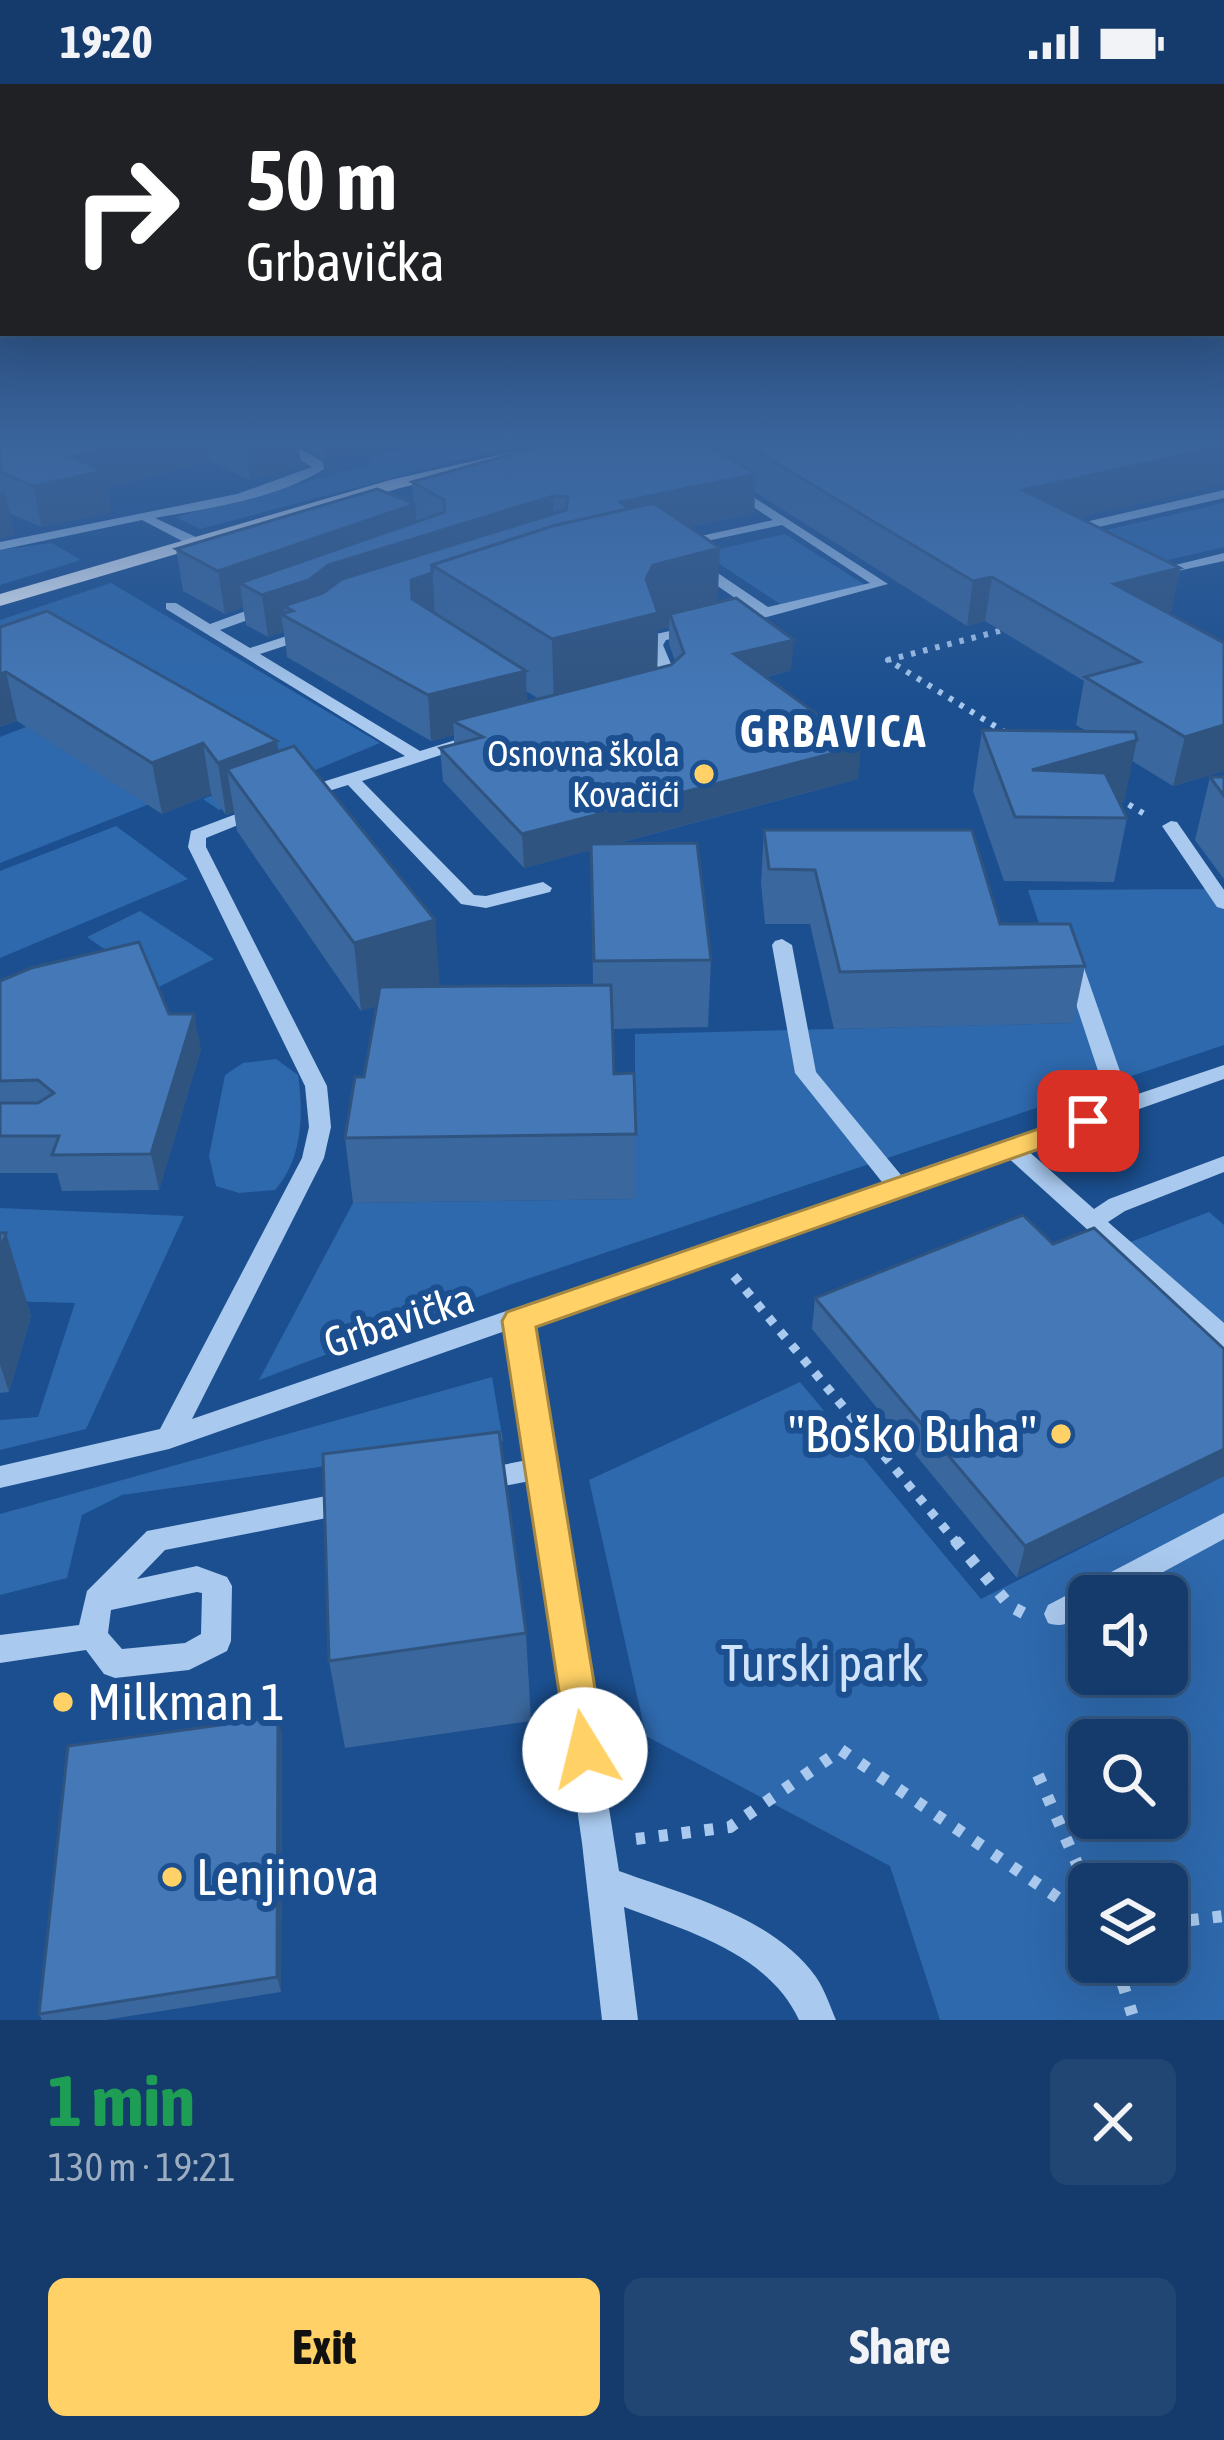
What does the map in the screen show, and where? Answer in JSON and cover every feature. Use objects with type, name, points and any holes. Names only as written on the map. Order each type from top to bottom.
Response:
[{"type":"main road","points":[[0,600],[246,526]]},
{"type":"street","points":[[20,526],[38,535]]},
{"type":"street","points":[[0,546],[101,526]]},
{"type":"street","points":[[162,526],[193,541]]},
{"type":"street","points":[[676,552],[675,547],[685,542],[759,526]]},
{"type":"street","points":[[641,695],[671,682],[656,645],[661,637],[881,584],[792,526]]},
{"type":"street","points":[[1073,552],[1062,540],[1073,529],[1084,526]]},
{"type":"street","points":[[655,557],[676,552],[766,613]]},
{"type":"street","points":[[1129,573],[1224,557]]},
{"type":"street","points":[[209,629],[292,599]]},
{"type":"street","points":[[171,606],[415,755]]},
{"type":"street","points":[[248,653],[321,629],[328,622]]},
{"type":"street","points":[[291,798],[483,737]]},
{"type":"street","points":[[350,777],[468,900],[487,902],[543,888]]},
{"type":"street","points":[[169,1438],[313,1158],[320,1126],[316,1086],[197,847],[197,835],[271,806]]},
{"type":"street","points":[[1171,826],[1224,903]]},
{"type":"street","points":[[782,945],[806,1072],[899,1187]]},
{"type":"street","points":[[1072,961],[1122,1109]]},
{"type":"street","name":"Grbavička","points":[[0,1477],[169,1438],[519,1321],[1224,1072]]},
{"type":"street","points":[[1011,1148],[1224,1338]]},
{"type":"street","points":[[1092,1221],[1117,1205],[1224,1164]]},
{"type":"street","points":[[519,1321],[599,1844],[620,2020]]},
{"type":"street","points":[[451,1485],[542,1468]]},
{"type":"street","points":[[97,1600],[197,1579],[217,1586],[216,1641],[189,1656],[115,1664],[93,1636],[97,1600],[157,1540],[383,1498]]},
{"type":"street","points":[[1132,1575],[1224,1525]]},
{"type":"street","points":[[1059,1614],[1068,1609]]},
{"type":"street","points":[[0,1648],[93,1636]]},
{"type":"street","points":[[604,1882],[753,1941],[812,2001],[818,2020]]},
{"type":"path","points":[[1014,627],[889,660],[1015,738]]},
{"type":"path","points":[[1110,794],[1171,826]]},
{"type":"path","points":[[714,1252],[1010,1606],[1031,1618],[1059,1614]]},
{"type":"path","points":[[599,1844],[730,1827],[841,1750],[1068,1905]]},
{"type":"path","points":[[1038,1775],[1077,1863]]},
{"type":"path","points":[[1188,1920],[1224,1916]]},
{"type":"path","points":[[1123,1983],[1134,2020]]},
{"type":"green space","points":[[1122,526],[1224,526],[1224,547],[1151,564],[1093,533]]},
{"type":"green space","points":[[785,534],[865,585],[780,604],[703,553]]},
{"type":"green space","points":[[52,543],[81,560],[0,585],[0,550]]},
{"type":"green space","points":[[111,583],[380,743],[219,810],[203,799],[270,773],[0,669],[0,620]]},
{"type":"green space","points":[[31,725],[152,803],[0,863],[0,737]]},
{"type":"green space","points":[[116,826],[188,879],[0,958],[0,871]]},
{"type":"green space","points":[[1224,889],[1224,1045],[512,1284],[259,1380],[353,1203],[635,1199],[635,1034],[1072,1023],[1028,890]]},
{"type":"green space","points":[[140,911],[214,959],[159,987],[87,937]]},
{"type":"green space","points":[[276,1059],[298,1075],[300,1121],[291,1165],[275,1190],[239,1193],[216,1186],[209,1156],[225,1075],[243,1063]]},
{"type":"green space","points":[[0,1208],[184,1216],[86,1429],[0,1450],[0,1420],[38,1417],[75,1303],[0,1301]]},
{"type":"green space","points":[[1209,1212],[1224,1225],[1224,1391],[1086,1259]]},
{"type":"green space","points":[[492,1377],[503,1441],[122,1495],[82,1515],[67,1578],[0,1595],[0,1514]]},
{"type":"green space","name":"Turski park","points":[[800,1382],[981,1599],[1224,1476],[1224,2020],[940,2020],[890,1866],[646,1736],[589,1480]]},
{"type":"building","points":[[252,526],[349,526],[218,571],[176,549]]},
{"type":"building","points":[[404,526],[454,526],[328,565],[309,580],[262,595],[240,583]]},
{"type":"building","points":[[513,526],[552,526],[432,565],[432,573],[411,580],[412,599],[526,671],[428,695],[281,614],[293,611],[284,606],[323,593],[342,579]]},
{"type":"building","points":[[552,526],[688,526],[720,548],[653,565],[646,579],[658,613],[552,639],[432,565]]},
{"type":"building","points":[[882,526],[1096,526],[1180,568],[1114,584],[1224,643],[1224,725],[1185,737],[1085,677],[1140,662],[992,577],[973,581]]},
{"type":"building","points":[[736,598],[794,640],[734,654],[861,746],[522,834],[440,748],[483,737],[453,721],[671,665],[684,653],[670,614]]},
{"type":"building","points":[[47,611],[277,741],[218,763],[203,743],[152,763],[6,672],[0,674],[0,627]]},
{"type":"building","points":[[982,730],[1135,732],[1137,740],[1032,770],[1105,773],[1127,818],[1015,817]]},
{"type":"building","points":[[294,746],[435,920],[354,943],[227,769]]},
{"type":"building","points":[[1210,777],[1224,777],[1224,796]]},
{"type":"building","points":[[764,830],[972,830],[1000,924],[1070,924],[1085,966],[840,972],[815,870],[769,869]]},
{"type":"building","points":[[697,843],[711,960],[594,961],[591,844]]},
{"type":"building","points":[[139,942],[169,1014],[194,1014],[151,1154],[52,1155],[59,1136],[0,1136],[0,1103],[38,1103],[54,1093],[38,1080],[0,1081],[0,981],[31,968]]},
{"type":"building","points":[[611,985],[614,1074],[634,1073],[636,1134],[345,1138],[355,1077],[364,1077],[380,987]]},
{"type":"building","name":"\"Boško Buha\"","points":[[1023,1215],[1053,1244],[1094,1228],[1224,1349],[1224,1449],[1025,1546],[815,1298]]},
{"type":"building","points":[[499,1432],[526,1633],[329,1661],[323,1454]]},
{"type":"building","name":"Lenjinova","points":[[278,1717],[277,1977],[39,2014],[68,1746]]},
{"type":"place","name":"Osnovna škola Kovačići","points":[[704,774]]},
{"type":"place","name":"\"Boško Buha\"","points":[[1061,1434]]},
{"type":"place","name":"Milkman 1","points":[[63,1702]]},
{"type":"place","name":"Lenjinova","points":[[172,1877]]},
{"type":"district","name":"GRBAVICA","points":[[834,731]]},
{"type":"route","points":[[585,1750],[519,1321],[1088,1121]]}]
